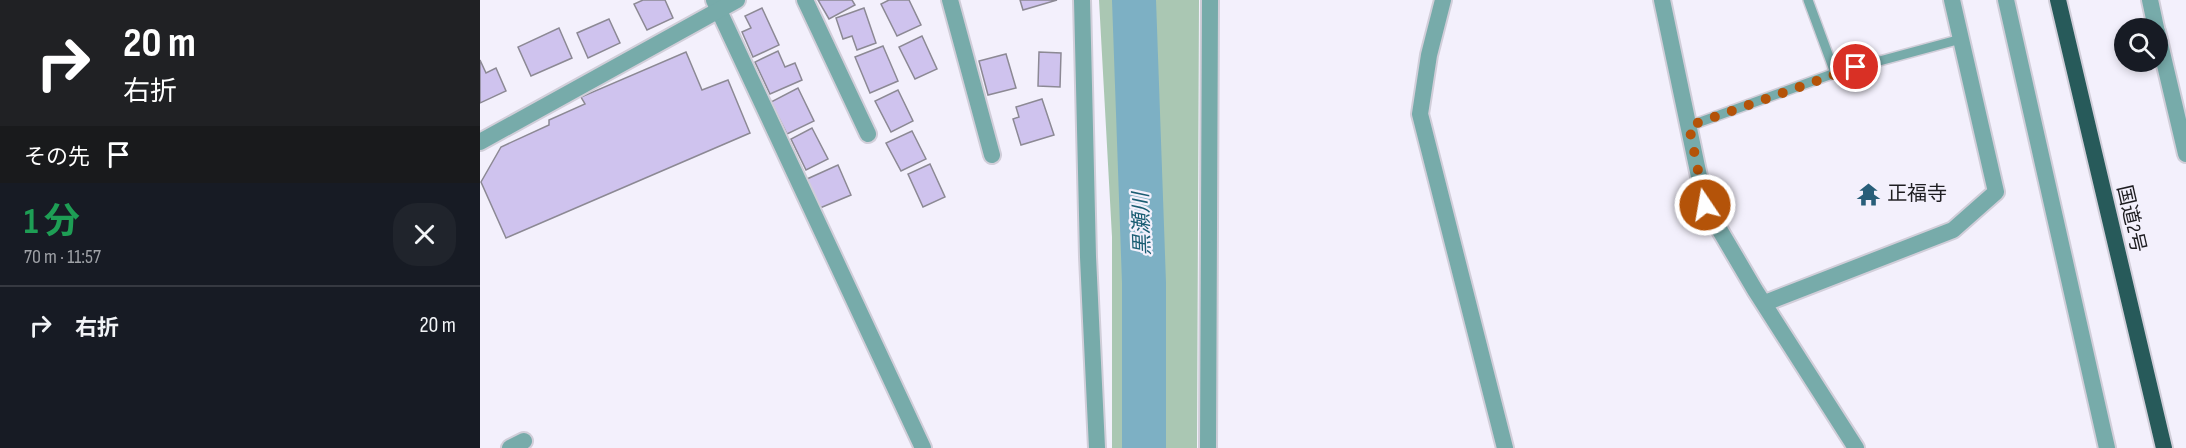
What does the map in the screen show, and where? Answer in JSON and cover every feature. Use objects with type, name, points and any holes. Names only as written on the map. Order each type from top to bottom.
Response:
[{"type":"highway","name":"国道2号","points":[[2058,0],[2164,448]]},
{"type":"street","points":[[480,141],[716,5],[737,0]]},
{"type":"street","points":[[806,0],[868,134]]},
{"type":"street","points":[[950,0],[992,156]]},
{"type":"street","points":[[1082,0],[1088,257],[1097,448]]},
{"type":"street","points":[[1208,448],[1210,0]]},
{"type":"street","points":[[1443,0],[1429,55],[1420,114],[1505,448]]},
{"type":"street","points":[[1662,0],[1705,205],[1755,290],[1766,303],[1856,448]]},
{"type":"street","points":[[1766,303],[1953,230],[1996,192],[1952,0]]},
{"type":"street","points":[[2006,0],[2107,448]]},
{"type":"street","points":[[2150,0],[2154,18]]},
{"type":"street","points":[[716,5],[923,448]]},
{"type":"street","points":[[2167,72],[2186,154]]},
{"type":"lane","points":[[1808,0],[1835,73]]},
{"type":"lane","points":[[1689,126],[1835,73],[1961,39]]},
{"type":"green space","points":[[1099,0],[1199,0],[1197,448],[1112,448],[1112,237]]},
{"type":"building","points":[[643,0],[665,0],[673,18],[647,30],[634,4]]},
{"type":"building","points":[[818,0],[852,0],[855,5],[829,19]]},
{"type":"building","points":[[889,0],[909,0],[921,25],[897,36],[881,4]]},
{"type":"building","points":[[1020,0],[1057,0],[1023,10]]},
{"type":"building","points":[[762,8],[779,45],[753,57],[742,32],[751,28],[745,16]]},
{"type":"building","points":[[864,8],[876,43],[857,50],[852,36],[843,39],[836,18]]},
{"type":"building","points":[[609,19],[620,43],[588,58],[577,33]]},
{"type":"building","points":[[559,28],[572,58],[531,76],[518,47]]},
{"type":"building","points":[[922,36],[937,69],[915,79],[899,47]]},
{"type":"building","points":[[883,46],[898,81],[870,93],[855,57]]},
{"type":"building","points":[[778,51],[785,67],[795,63],[802,80],[770,94],[755,62]]},
{"type":"building","points":[[686,52],[702,90],[728,80],[750,133],[506,238],[481,182],[501,147],[549,125],[549,120],[585,104],[581,97]]},
{"type":"building","points":[[1039,52],[1061,53],[1060,87],[1038,86]]},
{"type":"building","points":[[1006,54],[1016,88],[988,95],[979,61]]},
{"type":"building","points":[[480,60],[486,73],[496,68],[506,91],[480,103]]},
{"type":"building","points":[[798,88],[814,121],[787,134],[771,102]]},
{"type":"building","points":[[898,90],[913,121],[891,132],[875,101]]},
{"type":"building","points":[[1042,99],[1054,135],[1021,145],[1013,119],[1019,117],[1016,107]]},
{"type":"building","points":[[812,128],[828,159],[806,170],[791,139]]},
{"type":"building","points":[[912,131],[926,159],[901,171],[886,143]]},
{"type":"building","points":[[930,164],[945,197],[923,207],[908,174]]},
{"type":"building","points":[[838,165],[851,195],[820,208],[807,179]]},
{"type":"waterway","name":"黒瀬川","points":[[1134,0],[1144,283],[1144,448]]},
{"type":"place","name":"正福寺","points":[[1869,194]]},
{"type":"route","points":[[1705,205],[1689,126],[1856,67]]}]
